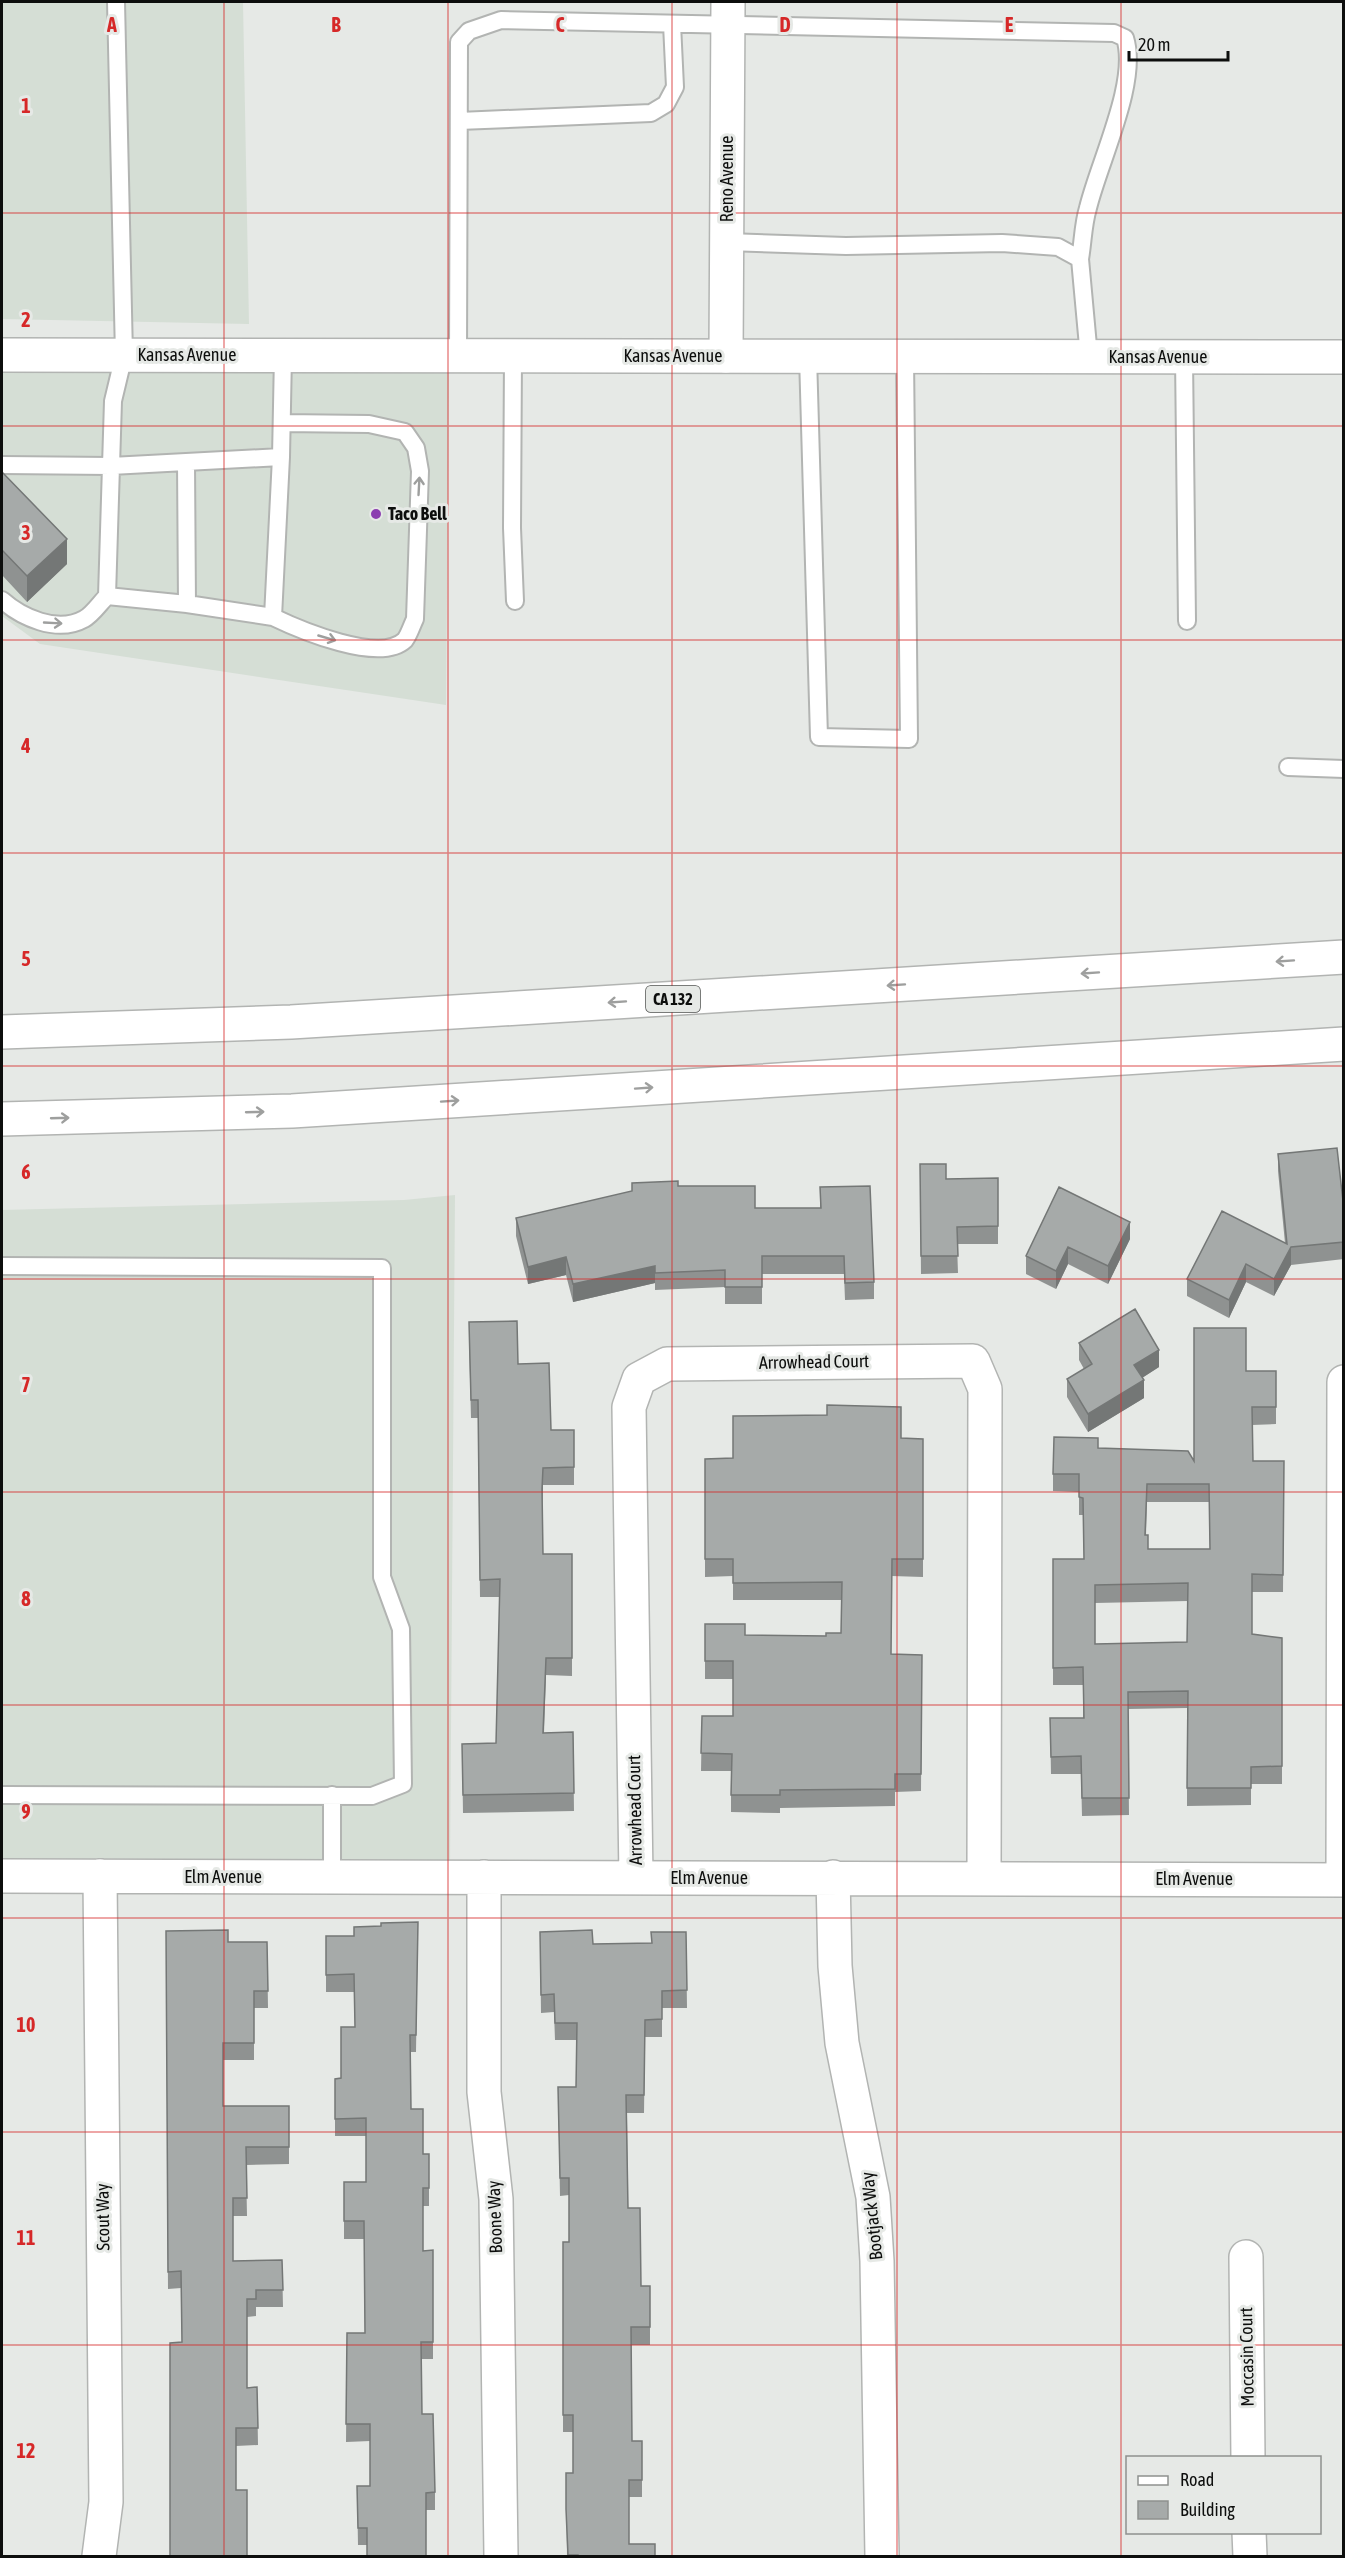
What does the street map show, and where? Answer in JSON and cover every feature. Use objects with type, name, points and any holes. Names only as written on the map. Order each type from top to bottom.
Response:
[{"type":"main road","name":"Reno Avenue","points":[[726,357],[728,13]]},
{"type":"main road","name":"Kansas Avenue","points":[[2,355],[1344,357]]},
{"type":"main road","name":"CA 132","points":[[2,1032],[303,1022],[1344,957]]},
{"type":"main road","points":[[2,1119],[292,1111],[1344,1044]]},
{"type":"main road","name":"Arrowhead Court","points":[[636,1878],[629,1407],[639,1379],[667,1364],[974,1361],[985,1389],[984,1879]]},
{"type":"main road","points":[[1343,1880],[1344,1382]]},
{"type":"main road","name":"Elm Avenue","points":[[2,1876],[1343,1880]]},
{"type":"main road","name":"Scout Way","points":[[99,2556],[106,2502],[100,1876]]},
{"type":"main road","name":"Boone Way","points":[[484,1877],[484,2092],[496,2199],[501,2556]]},
{"type":"main road","name":"Bootjack Way","points":[[833,1877],[835,1966],[842,2043],[873,2197],[877,2261],[882,2556]]},
{"type":"main road","name":"Moccasin Court","points":[[1246,2258],[1248,2456]]},
{"type":"main road","points":[[1249,2534],[1250,2556]]},
{"type":"lane","points":[[2,600],[13,610],[32,620],[55,625],[83,620],[107,596],[113,401],[124,355],[116,2]]},
{"type":"lane","points":[[458,356],[459,42],[469,31],[501,20],[672,24],[728,13],[1071,30],[1114,33],[1125,38],[1129,49],[1128,78],[1087,210],[1080,259],[1089,357]]},
{"type":"lane","points":[[459,122],[651,113],[666,104],[675,87],[672,24]]},
{"type":"lane","points":[[727,242],[846,246],[1002,243],[1058,247],[1080,259]]},
{"type":"lane","points":[[273,617],[281,458],[283,355]]},
{"type":"lane","points":[[513,356],[512,528],[515,601]]},
{"type":"lane","points":[[808,357],[819,736],[909,739],[905,357]]},
{"type":"lane","points":[[1184,357],[1188,621]]},
{"type":"lane","points":[[107,596],[187,604],[273,617],[325,638],[365,648],[390,648],[405,639],[415,619],[420,471],[416,448],[405,432],[369,424],[282,423]]},
{"type":"lane","points":[[2,465],[111,466],[281,458]]},
{"type":"lane","points":[[186,462],[187,604]]},
{"type":"lane","points":[[1287,767],[1344,769]]},
{"type":"lane","points":[[2,1266],[382,1268],[382,1577],[400,1629],[403,1784],[372,1796],[2,1795]]},
{"type":"lane","points":[[332,1795],[332,1877]]},
{"type":"shaded area","points":[[2,2],[243,2],[249,324],[2,319]]},
{"type":"shaded area","points":[[449,366],[446,705],[40,644],[2,616],[2,369]]},
{"type":"shaded area","points":[[455,1195],[450,1866],[2,1864],[2,1210],[404,1200]]},
{"type":"building","points":[[2,472],[67,539],[27,576],[2,550]]},
{"type":"building","points":[[1337,1148],[1344,1210],[1344,1242],[1291,1247],[1274,1279],[1246,1264],[1229,1300],[1187,1279],[1222,1211],[1287,1244],[1278,1154]]},
{"type":"building","points":[[920,1164],[946,1164],[946,1179],[998,1178],[998,1226],[957,1227],[958,1256],[921,1256]]},
{"type":"building","points":[[678,1181],[678,1186],[755,1186],[755,1208],[821,1208],[820,1187],[870,1186],[874,1282],[845,1283],[844,1256],[762,1256],[762,1287],[725,1287],[725,1270],[655,1273],[655,1266],[573,1284],[566,1257],[528,1267],[516,1218],[632,1191],[632,1183]]},
{"type":"building","points":[[1059,1187],[1130,1222],[1108,1266],[1068,1247],[1056,1271],[1026,1256]]},
{"type":"building","points":[[1135,1309],[1159,1350],[1134,1365],[1144,1380],[1088,1414],[1067,1379],[1092,1364],[1079,1343]]},
{"type":"building","points":[[517,1321],[518,1364],[549,1363],[551,1430],[574,1430],[574,1467],[543,1468],[542,1489],[543,1554],[572,1554],[572,1658],[546,1658],[543,1733],[573,1732],[574,1793],[463,1795],[462,1744],[496,1743],[500,1579],[480,1580],[478,1400],[471,1400],[469,1322]]},
{"type":"building","points":[[1194,1328],[1246,1328],[1246,1371],[1276,1371],[1276,1407],[1252,1407],[1253,1461],[1284,1461],[1283,1575],[1252,1574],[1252,1634],[1282,1638],[1282,1766],[1251,1767],[1251,1788],[1187,1788],[1188,1691],[1128,1692],[1129,1798],[1082,1798],[1081,1756],[1051,1757],[1050,1718],[1084,1718],[1083,1667],[1053,1668],[1053,1559],[1084,1559],[1083,1498],[1079,1497],[1079,1474],[1053,1474],[1054,1437],[1098,1438],[1098,1448],[1188,1451],[1194,1461]],"holes":[[[1147,1484],[1209,1484],[1210,1549],[1148,1549],[1148,1535],[1145,1535]],[[1188,1583],[1187,1642],[1095,1644],[1095,1585]]]},
{"type":"building","points":[[827,1405],[901,1407],[901,1438],[923,1439],[923,1559],[892,1559],[891,1654],[922,1655],[921,1774],[895,1774],[895,1789],[780,1790],[780,1795],[731,1795],[732,1754],[701,1753],[702,1716],[733,1716],[733,1661],[705,1661],[705,1624],[745,1624],[745,1635],[826,1636],[826,1633],[841,1633],[842,1582],[733,1583],[733,1559],[705,1559],[705,1459],[733,1458],[733,1416],[827,1415]]},
{"type":"building","points":[[418,1922],[416,2035],[410,2035],[411,2109],[423,2109],[423,2154],[429,2154],[429,2188],[423,2188],[423,2251],[433,2250],[433,2342],[421,2342],[422,2414],[433,2414],[435,2492],[426,2493],[426,2556],[367,2556],[367,2528],[358,2528],[357,2486],[370,2486],[370,2424],[346,2424],[347,2333],[365,2333],[364,2221],[344,2221],[344,2182],[366,2182],[366,2118],[335,2119],[335,2079],[341,2078],[341,2027],[355,2027],[354,1974],[326,1975],[326,1936],[354,1936],[354,1927],[381,1926],[381,1923]]},
{"type":"building","points":[[228,1930],[228,1942],[267,1942],[268,1991],[254,1991],[254,2043],[223,2043],[223,2106],[289,2106],[289,2147],[246,2147],[247,2198],[233,2198],[233,2261],[282,2260],[283,2290],[256,2290],[256,2299],[247,2299],[247,2388],[257,2387],[258,2428],[236,2428],[236,2490],[247,2490],[247,2556],[170,2556],[170,2343],[182,2342],[181,2271],[168,2272],[166,1931]]},
{"type":"building","points":[[592,1930],[593,1944],[652,1943],[651,1932],[686,1932],[687,1990],[662,1991],[662,2019],[645,2020],[644,2095],[626,2095],[628,2208],[640,2208],[641,2286],[650,2286],[650,2327],[631,2327],[632,2441],[642,2441],[642,2480],[629,2480],[629,2544],[655,2544],[655,2556],[568,2555],[566,2473],[573,2473],[573,2415],[563,2415],[563,2242],[569,2242],[569,2178],[560,2178],[558,2087],[576,2087],[577,2023],[555,2023],[554,1994],[541,1995],[540,1932]]},
{"type":"place","name":"Taco Bell","points":[[376,514]]}]
